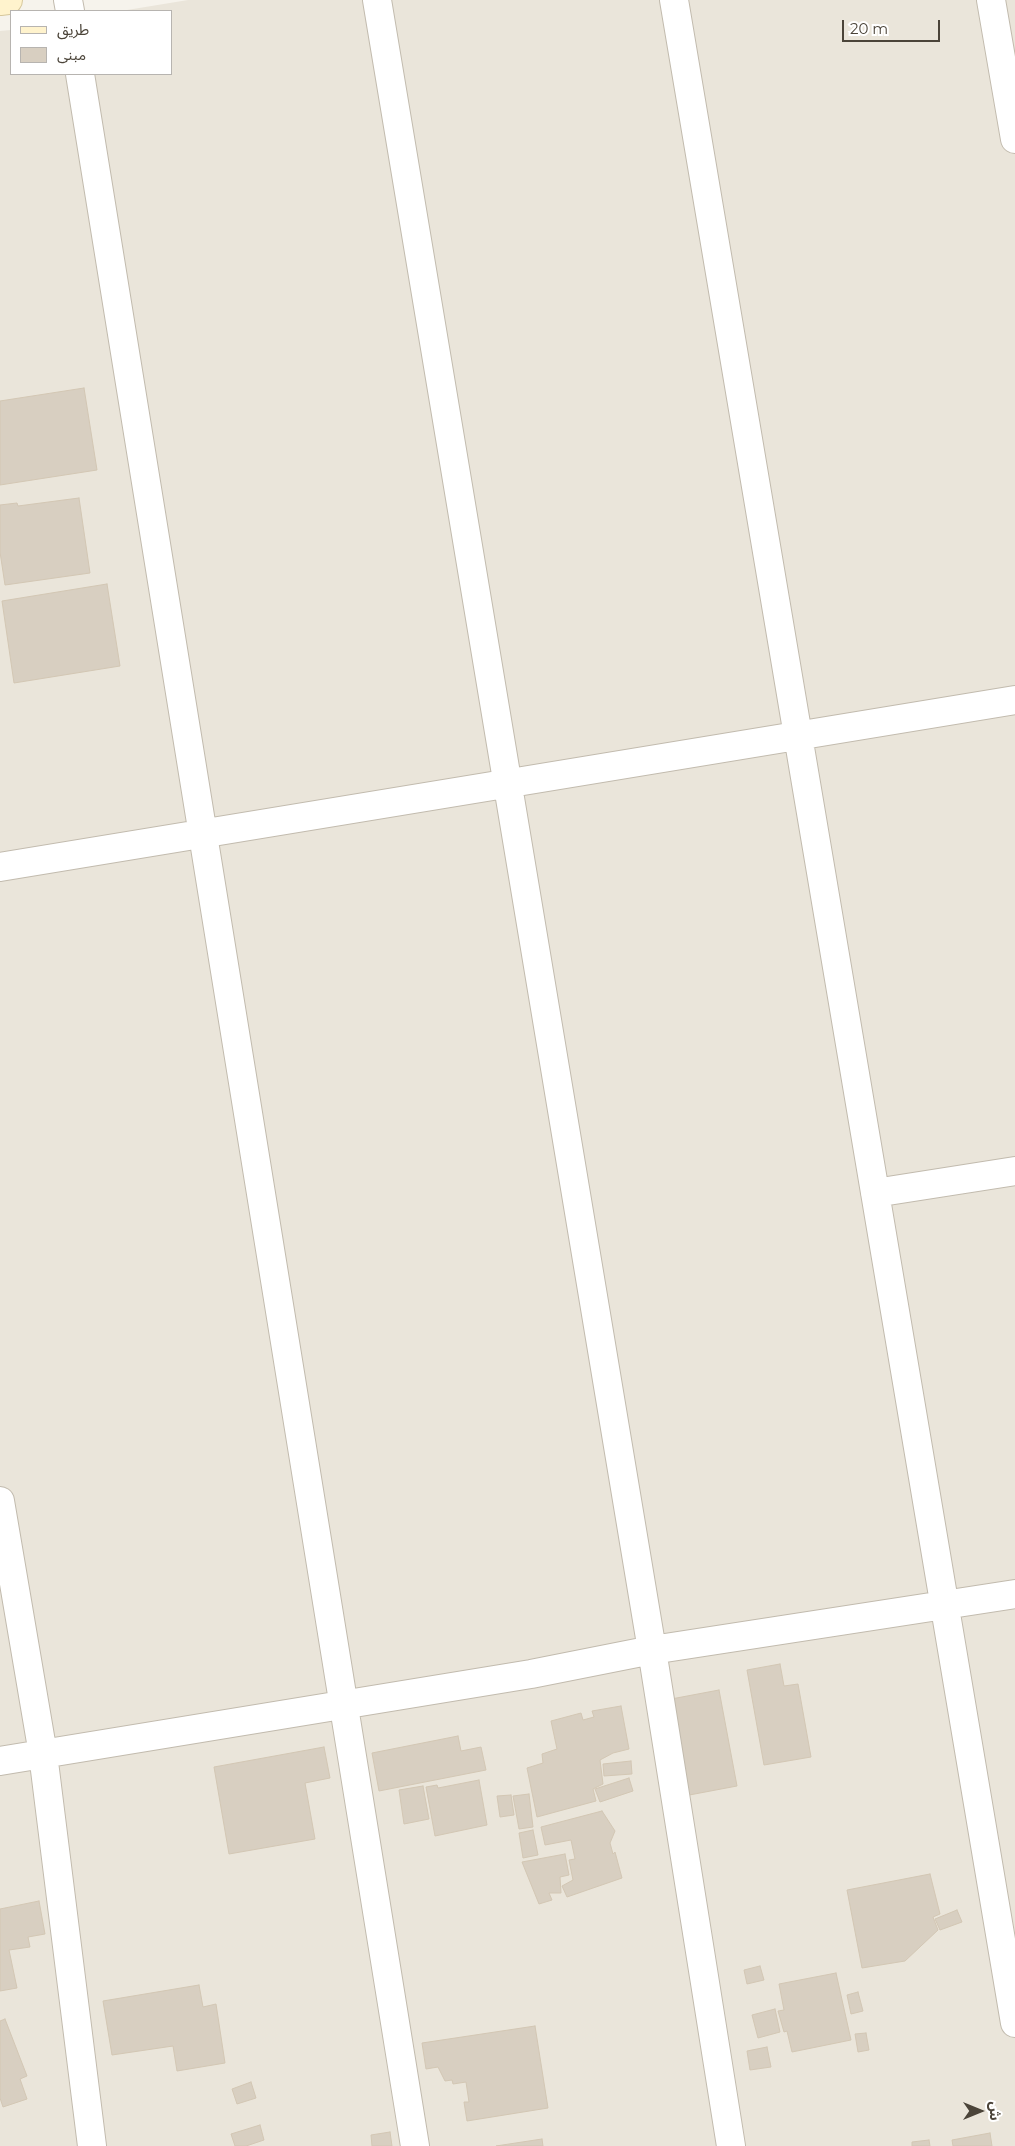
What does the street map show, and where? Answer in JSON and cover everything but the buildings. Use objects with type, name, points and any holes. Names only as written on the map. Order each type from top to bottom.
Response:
[{"type":"street","points":[[0,1],[8,0]]},
{"type":"street","points":[[377,0],[652,1650],[731,2146]]},
{"type":"street","points":[[674,0],[1015,2023]]},
{"type":"street","points":[[991,0],[1015,139]]},
{"type":"street","points":[[80,75],[415,2146]]},
{"type":"street","points":[[0,867],[1015,700]]},
{"type":"street","points":[[875,1193],[1015,1171]]},
{"type":"street","points":[[0,1501],[42,1754],[92,2146]]},
{"type":"street","points":[[0,1761],[531,1674],[652,1650],[1015,1594]]},
{"type":"shaded area","points":[[188,0],[1015,0],[1015,2146],[0,2146],[0,31],[10,30],[10,75],[172,75],[172,10],[127,10]]}]
